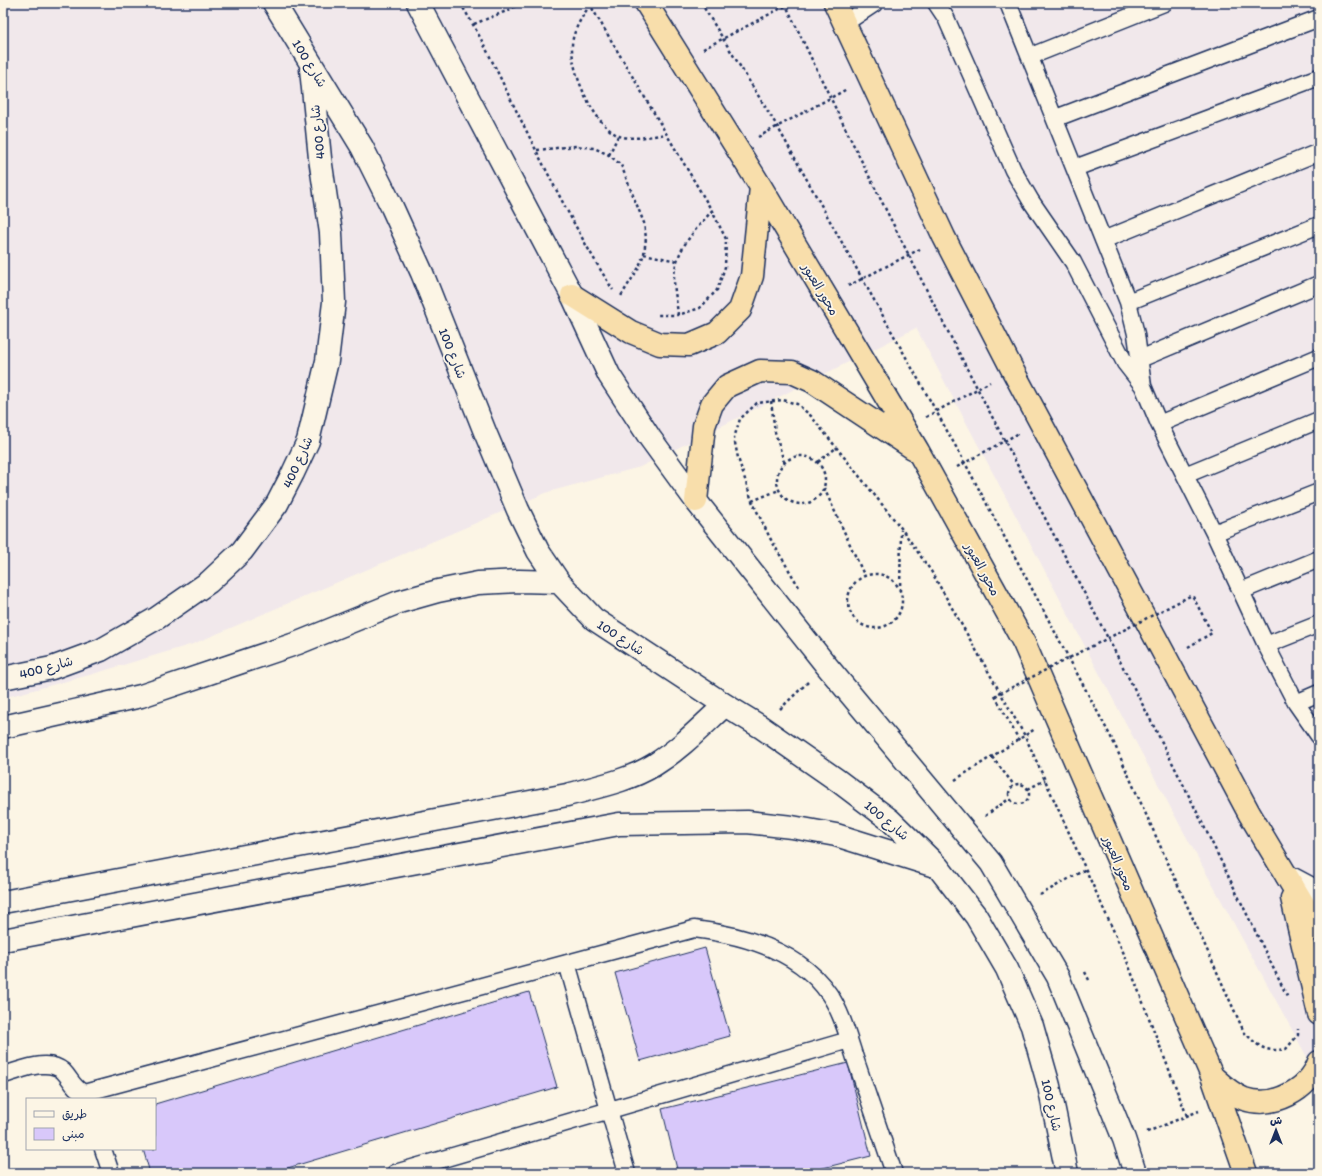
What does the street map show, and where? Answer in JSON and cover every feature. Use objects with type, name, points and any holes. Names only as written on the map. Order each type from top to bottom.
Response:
[{"type":"highway","name":"محور العبور","points":[[646,3],[761,187],[918,451],[1024,644],[1212,1076],[1246,1173]]},
{"type":"highway","points":[[835,3],[944,238],[1012,369],[1249,813],[1319,930]]},
{"type":"highway","points":[[572,295],[631,332],[660,344],[689,345],[718,333],[740,310],[752,276],[761,187]]},
{"type":"highway","points":[[696,501],[704,426],[712,404],[727,386],[760,371],[792,372],[812,382],[918,451]]},
{"type":"highway","points":[[1287,876],[1319,1014]]},
{"type":"highway","points":[[1212,1076],[1227,1090],[1245,1099],[1266,1102],[1286,1097],[1303,1086],[1316,1070],[1319,1062]]},
{"type":"street","name":"شارع 100","points":[[274,3],[362,147],[392,207],[422,273],[518,510],[538,550],[560,582],[594,619],[725,706],[761,727],[890,820],[938,867],[976,916],[1007,969],[1032,1026],[1049,1086],[1067,1173]]},
{"type":"street","points":[[418,3],[572,295],[609,375],[650,438],[696,501],[826,665],[991,863],[1058,977],[1124,1139],[1135,1173]]},
{"type":"street","name":"شارع 400","points":[[3,678],[52,668],[101,650],[157,618],[210,582],[242,550],[277,504],[293,473],[308,441],[328,361],[334,302],[331,233],[320,158],[310,64]]},
{"type":"street","points":[[3,727],[141,696],[298,643],[399,602],[438,591],[478,583],[519,581],[560,582]]},
{"type":"street","points":[[3,902],[567,795],[620,781],[653,766],[677,748],[725,706]]},
{"type":"street","points":[[3,940],[619,824],[747,822],[792,827],[836,835],[938,867]]},
{"type":"street","points":[[1287,876],[1319,893]]},
{"type":"lane","points":[[845,23],[875,3]]},
{"type":"lane","points":[[936,3],[946,18],[1013,170],[1031,202],[1073,262],[1125,363],[1144,386]]},
{"type":"lane","points":[[1008,3],[1056,118],[1128,302],[1144,386],[1159,424],[1214,533],[1266,645],[1296,703],[1319,736]]},
{"type":"lane","points":[[1031,56],[1164,3]]},
{"type":"lane","points":[[1056,118],[1319,18]]},
{"type":"lane","points":[[1075,168],[1319,77]]},
{"type":"lane","points":[[1104,240],[1319,152]]},
{"type":"lane","points":[[1128,302],[1319,225]]},
{"type":"lane","points":[[1140,359],[1319,284]]},
{"type":"lane","points":[[1159,424],[1319,357]]},
{"type":"lane","points":[[1185,475],[1319,420]]},
{"type":"lane","points":[[1214,533],[1319,492]]},
{"type":"lane","points":[[1241,591],[1319,559]]},
{"type":"lane","points":[[1266,645],[1319,624]]},
{"type":"lane","points":[[1296,703],[1319,693]]},
{"type":"lane","points":[[3,1075],[46,1064],[54,1066],[62,1070],[73,1085],[85,1096],[694,929],[737,936],[786,956],[808,970],[830,994],[837,1008],[894,1173]]},
{"type":"lane","points":[[567,963],[627,1173]]},
{"type":"lane","points":[[395,1173],[848,1040]]},
{"type":"lane","points":[[103,1150],[111,1173]]},
{"type":"path","points":[[460,3],[474,24],[536,150],[600,270],[619,299],[638,269],[644,254],[646,238],[644,223],[621,166],[609,155],[594,148],[576,146],[536,150]]},
{"type":"path","points":[[474,24],[509,10],[520,3]]},
{"type":"path","points":[[701,3],[777,126],[964,463],[1113,741],[1244,1032],[1256,1044],[1271,1051],[1286,1049],[1298,1035],[1298,1022]]},
{"type":"path","points":[[681,60],[723,39],[786,4],[791,3]]},
{"type":"path","points":[[655,315],[678,315],[700,308],[718,290],[725,267],[726,239],[712,211],[590,4],[578,23],[572,48],[577,79],[588,104],[603,122],[618,136],[631,138],[666,134]]},
{"type":"path","points":[[786,4],[830,98],[909,255],[1004,442],[1150,720],[1291,1005]]},
{"type":"path","points":[[736,148],[870,76]]},
{"type":"path","points":[[609,155],[618,136]]},
{"type":"path","points":[[678,315],[674,277],[677,261],[685,243],[712,211]]},
{"type":"path","points":[[826,297],[944,238]]},
{"type":"path","points":[[644,254],[677,261]]},
{"type":"path","points":[[905,429],[1012,369]]},
{"type":"path","points":[[802,592],[770,538],[752,501],[738,458],[734,438],[740,419],[757,403],[783,400],[797,404],[811,416],[901,528],[931,572],[1025,736],[1125,956],[1187,1116]]},
{"type":"path","points":[[770,401],[775,432],[784,462]]},
{"type":"path","points":[[933,480],[1040,422]]},
{"type":"path","points":[[818,462],[836,448]]},
{"type":"path","points":[[824,488],[813,500],[798,504],[784,497],[779,490],[776,480],[778,470],[784,462],[792,457],[801,455],[810,457],[818,462],[823,470],[825,479],[824,488],[865,576]]},
{"type":"path","points":[[752,501],[779,490]]},
{"type":"path","points":[[900,591],[894,582],[886,576],[875,574],[865,576],[856,582],[850,591],[848,602],[850,612],[856,620],[865,626],[875,628],[886,626],[894,620],[900,612],[902,601],[900,591],[901,528]]},
{"type":"path","points":[[1019,740],[995,696],[1192,595],[1212,634]]},
{"type":"path","points":[[761,727],[826,665]]},
{"type":"path","points":[[954,780],[1025,736]]},
{"type":"path","points":[[992,756],[1014,785]]},
{"type":"path","points":[[950,774],[959,786]]},
{"type":"path","points":[[1028,789],[1045,780]]},
{"type":"path","points":[[1019,784],[1028,789],[1030,795],[1027,802],[1021,805],[1014,804],[1009,799],[1010,789],[1014,785],[1019,784]]},
{"type":"path","points":[[988,822],[984,816],[1009,799]]},
{"type":"path","points":[[1040,895],[1086,869]]},
{"type":"path","points":[[1036,889],[1044,901]]},
{"type":"path","points":[[1083,969],[1090,983]]},
{"type":"path","points":[[1124,1139],[1222,1102]]},
{"type":"shaded area","points":[[3,3],[1319,3],[1319,1079],[1175,816],[916,328],[640,467],[548,492],[193,644],[93,674],[3,698]]},
{"type":"building","points":[[705,948],[730,1036],[640,1061],[615,973]]},
{"type":"building","points":[[529,992],[557,1087],[271,1173],[150,1173],[143,1150],[156,1150],[156,1104]]},
{"type":"building","points":[[848,1063],[871,1156],[803,1173],[678,1173],[662,1109]]}]
